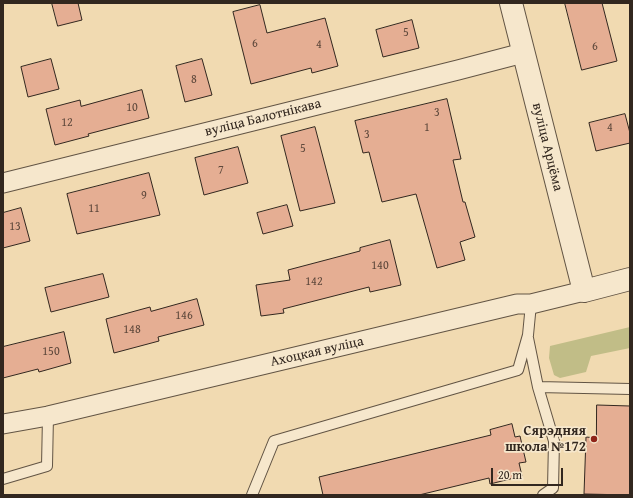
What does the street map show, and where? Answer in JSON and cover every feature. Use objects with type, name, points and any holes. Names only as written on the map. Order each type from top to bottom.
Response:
[{"type":"street","name":"вуліца Арцёма","points":[[511,3],[584,291]]},
{"type":"street","name":"вуліца Балотнікава","points":[[3,183],[458,70],[523,52]]},
{"type":"street","name":"Ахоцкая вуліца","points":[[3,424],[48,416],[517,304],[531,304],[630,279]]},
{"type":"lane","points":[[252,495],[274,440],[518,370],[528,335],[531,304]]},
{"type":"lane","points":[[528,335],[538,387],[554,441],[553,488],[543,495]]},
{"type":"lane","points":[[538,387],[630,389]]},
{"type":"lane","points":[[3,479],[46,466],[48,416]]},
{"type":"shaded area","points":[[630,327],[630,348],[591,356],[586,372],[560,378],[554,375],[549,358],[550,346]]},
{"type":"building","points":[[52,3],[78,3],[82,20],[58,26]]},
{"type":"building","points":[[565,3],[602,3],[617,61],[582,70]]},
{"type":"building","points":[[260,5],[267,33],[325,18],[338,66],[312,73],[311,68],[251,84],[233,12]]},
{"type":"building","points":[[412,20],[419,48],[383,57],[376,30]]},
{"type":"building","points":[[51,59],[59,89],[28,97],[21,67]]},
{"type":"building","points":[[202,59],[212,95],[185,102],[176,66]]},
{"type":"building","points":[[142,90],[149,118],[88,134],[89,136],[55,145],[46,109],[80,100],[81,106]]},
{"type":"building","points":[[447,99],[461,159],[453,160],[463,202],[465,202],[475,237],[460,242],[465,260],[437,268],[416,194],[382,202],[369,152],[363,153],[355,121]]},
{"type":"building","points":[[625,114],[630,133],[630,143],[596,151],[589,123]]},
{"type":"building","points":[[315,127],[335,203],[300,211],[281,136]]},
{"type":"building","points":[[238,147],[248,183],[204,195],[195,158]]},
{"type":"building","points":[[149,173],[160,215],[77,234],[67,194]]},
{"type":"building","points":[[287,205],[293,226],[263,234],[257,213]]},
{"type":"building","points":[[21,208],[30,241],[3,248],[3,213]]},
{"type":"building","points":[[390,240],[401,285],[370,292],[369,287],[283,309],[284,313],[261,316],[256,285],[290,280],[288,270],[360,251],[360,248]]},
{"type":"building","points":[[103,274],[109,297],[51,312],[45,288]]},
{"type":"building","points":[[197,299],[204,325],[158,337],[159,341],[114,353],[106,319],[150,307],[151,311]]},
{"type":"building","points":[[64,332],[71,363],[39,372],[38,369],[3,378],[3,347]]},
{"type":"building","points":[[597,405],[630,406],[630,495],[584,494],[586,437],[596,438]]},
{"type":"building","points":[[512,424],[515,437],[520,436],[526,462],[519,463],[522,476],[490,484],[489,478],[419,495],[323,495],[319,477],[491,435],[490,430]]},
{"type":"place","name":"Сярэдняя школа №172","points":[[594,439]]}]
